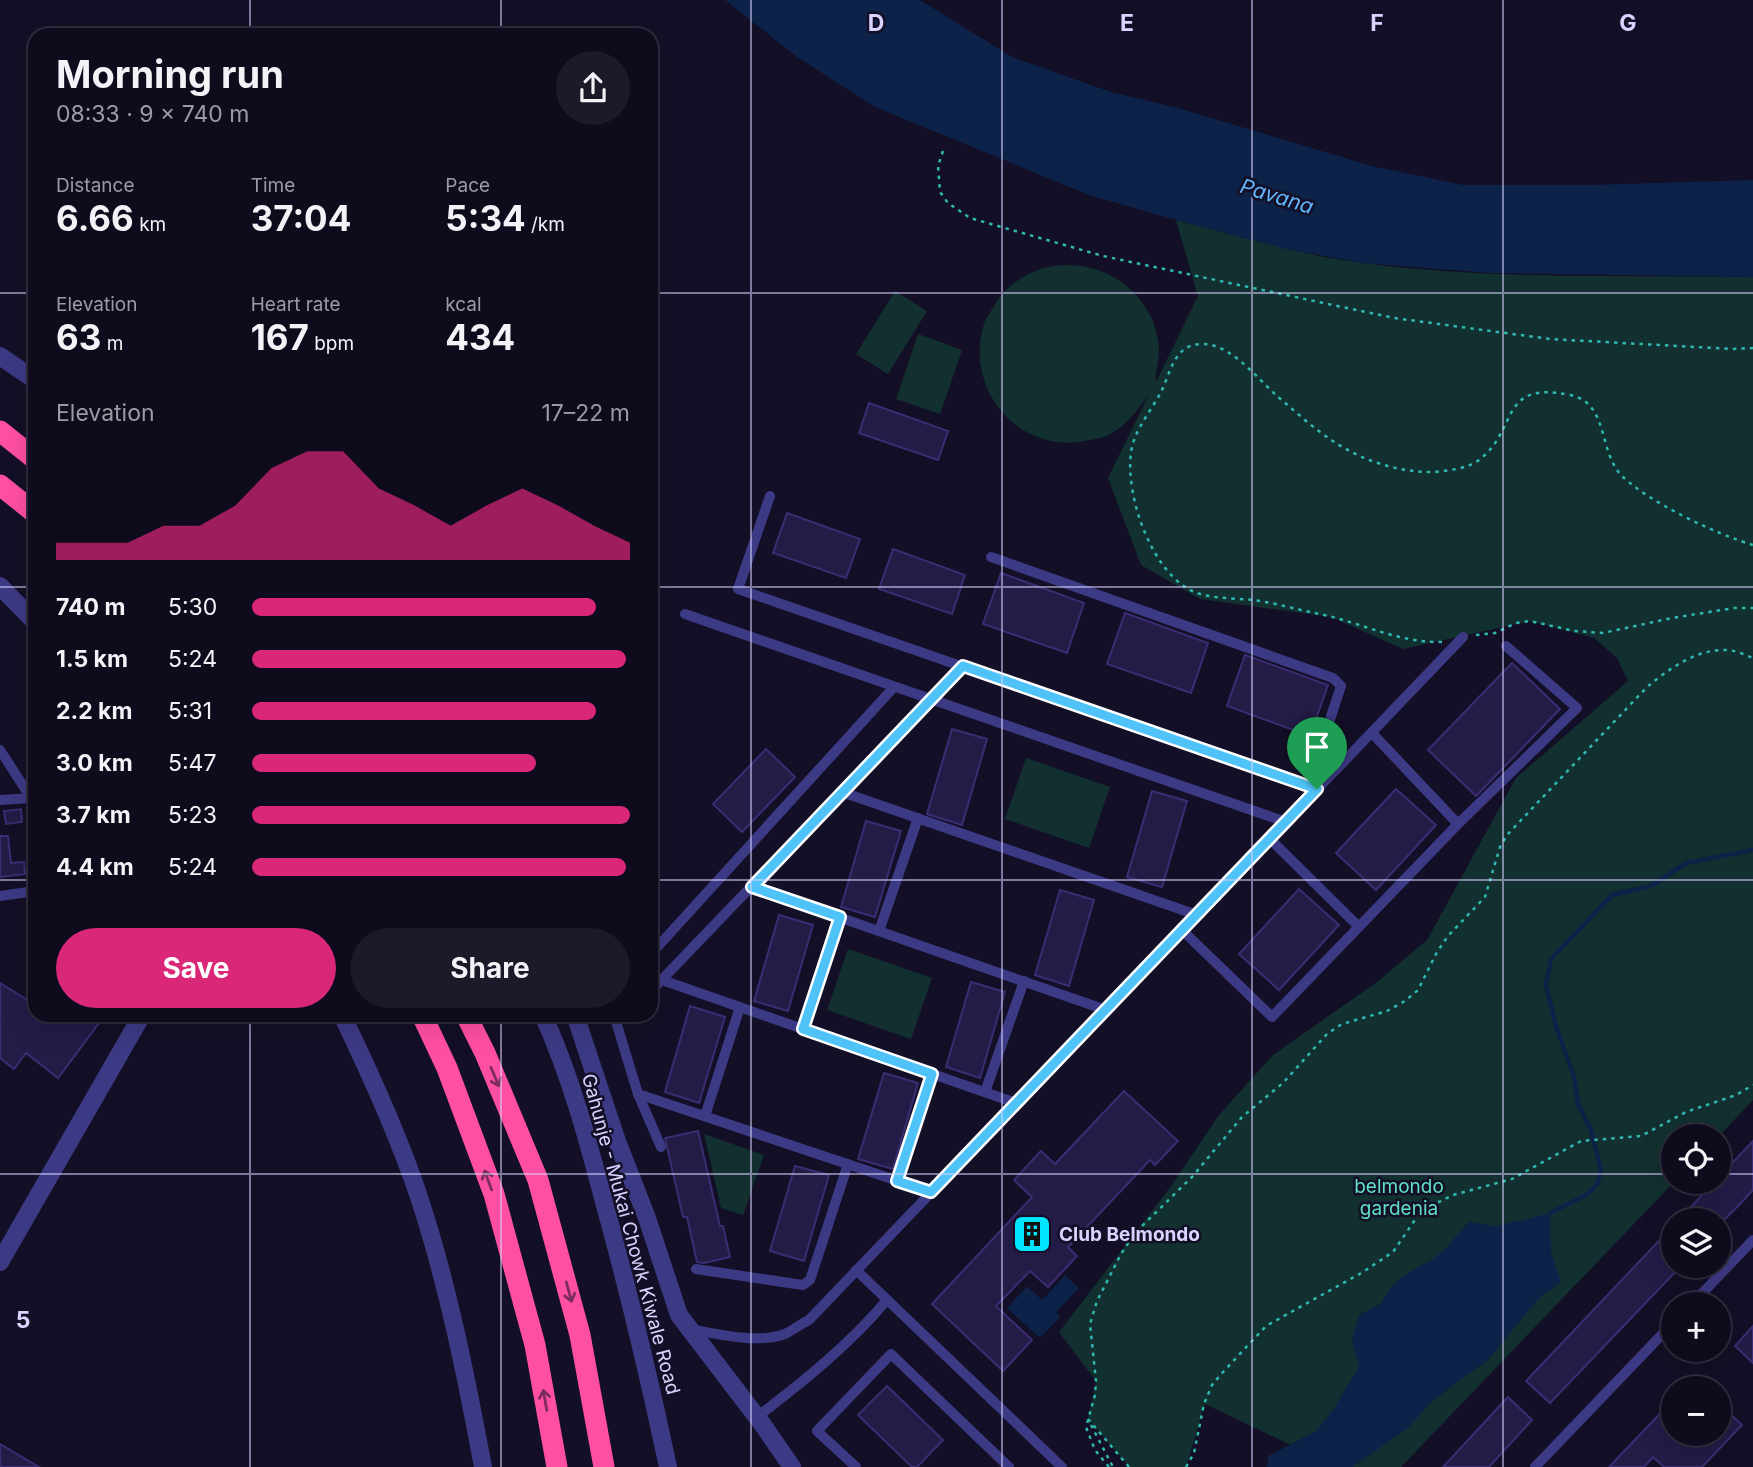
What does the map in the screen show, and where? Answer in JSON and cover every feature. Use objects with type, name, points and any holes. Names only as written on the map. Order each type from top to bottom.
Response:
[{"type":"highway","points":[[0,431],[28,453]]},
{"type":"highway","points":[[0,485],[28,507]]},
{"type":"highway","points":[[425,1022],[447,1068],[494,1194],[535,1345],[556,1467]]},
{"type":"highway","points":[[470,1022],[538,1180],[580,1335],[604,1467]]},
{"type":"street","points":[[0,356],[28,375]]},
{"type":"street","points":[[0,586],[28,615]]},
{"type":"street","points":[[0,1262],[138,1022]]},
{"type":"street","points":[[345,1022],[381,1095],[419,1198],[451,1311],[483,1467]]},
{"type":"street","name":"Gahunje - Mukai Chowk Kiwale Road","points":[[547,1022],[561,1054],[584,1124],[649,1375],[668,1467]]},
{"type":"street","points":[[577,1022],[679,1315],[792,1467]]},
{"type":"lane","points":[[770,496],[738,589],[1313,788]]},
{"type":"lane","points":[[991,557],[1333,678],[1341,686],[1313,788]]},
{"type":"lane","points":[[685,614],[1286,822]]},
{"type":"lane","points":[[690,1329],[734,1337],[759,1337],[784,1335],[809,1320],[1270,839],[1313,788],[1372,733],[1462,637]]},
{"type":"lane","points":[[1182,930],[1272,1017],[1458,824],[1577,708],[1506,646]]},
{"type":"lane","points":[[658,984],[963,666]]},
{"type":"lane","points":[[658,946],[894,687]]},
{"type":"lane","points":[[1372,733],[1458,824]]},
{"type":"lane","points":[[0,750],[28,793]]},
{"type":"lane","points":[[842,792],[1197,915]]},
{"type":"lane","points":[[0,800],[28,798]]},
{"type":"lane","points":[[879,931],[918,818]]},
{"type":"lane","points":[[1270,839],[1359,927]]},
{"type":"lane","points":[[752,887],[1106,1010]]},
{"type":"lane","points":[[0,896],[28,892]]},
{"type":"lane","points":[[803,1029],[840,917]]},
{"type":"lane","points":[[662,980],[1016,1103]]},
{"type":"lane","points":[[985,1092],[1024,981]]},
{"type":"lane","points":[[705,1116],[740,1007]]},
{"type":"lane","points":[[616,1022],[638,1094],[661,1147]]},
{"type":"lane","points":[[897,1181],[932,1074]]},
{"type":"lane","points":[[638,1094],[931,1192]]},
{"type":"lane","points":[[696,1269],[803,1285],[810,1280],[848,1164]]},
{"type":"lane","points":[[1703,1292],[1753,1240]]},
{"type":"lane","points":[[856,1270],[1062,1467]]},
{"type":"lane","points":[[757,1417],[836,1354],[887,1300]]},
{"type":"lane","points":[[1535,1467],[1661,1336]]},
{"type":"lane","points":[[856,1467],[817,1431],[891,1354],[1009,1467]]},
{"type":"path","points":[[943,151],[937,166],[940,192],[947,203],[970,218],[1103,256],[1394,318],[1550,340],[1753,348]]},
{"type":"path","points":[[1753,545],[1693,521],[1621,474],[1610,459],[1597,414],[1590,404],[1581,398],[1553,393],[1538,392],[1527,395],[1511,411],[1497,437],[1478,461],[1447,470],[1424,472],[1395,468],[1352,453],[1316,428],[1223,349],[1197,343],[1179,352],[1131,451],[1132,485],[1146,533],[1164,568],[1177,581],[1199,593],[1256,600],[1331,617],[1411,640],[1443,642],[1495,633],[1516,623],[1530,621],[1574,631],[1602,633],[1697,614],[1753,608]]},
{"type":"path","points":[[1111,1467],[1088,1438],[1088,1419],[1096,1395],[1090,1324],[1121,1254],[1134,1234],[1192,1177],[1242,1117],[1283,1083],[1327,1034],[1342,1024],[1387,1012],[1418,990],[1437,951],[1490,889],[1500,847],[1507,835],[1647,687],[1671,667],[1711,652],[1727,650],[1753,658]]},
{"type":"path","points":[[1186,1467],[1194,1453],[1204,1404],[1212,1385],[1266,1326],[1393,1252],[1421,1211],[1469,1189],[1512,1179],[1581,1141],[1641,1136],[1686,1112],[1718,1102],[1753,1085]]},
{"type":"path","points":[[1088,1419],[1111,1467]]},
{"type":"path","points":[[1088,1419],[1129,1467]]},
{"type":"green space","name":"belmondo gardenia","points":[[1176,220],[1316,255],[1412,268],[1558,276],[1753,277],[1753,1100],[1730,1124],[1661,1124],[1663,1194],[1401,1467],[1337,1467],[1205,1404],[1186,1467],[1129,1467],[1088,1419],[1096,1381],[1059,1332],[1171,1186],[1219,1115],[1273,1055],[1377,982],[1427,940],[1516,778],[1628,681],[1617,658],[1594,638],[1530,621],[1403,649],[1331,617],[1200,599],[1141,565],[1108,478],[1149,394],[1127,421],[1107,436],[1064,443],[1041,438],[1020,428],[1003,413],[990,394],[982,372],[980,349],[984,324],[994,306],[1010,287],[1029,274],[1051,266],[1074,265],[1097,270],[1118,279],[1136,295],[1150,315],[1159,351],[1156,382],[1198,296]]},
{"type":"green space","points":[[895,291],[927,311],[888,374],[856,354]]},
{"type":"green space","points":[[918,334],[962,350],[940,414],[896,399]]},
{"type":"green space","points":[[1026,758],[1110,787],[1089,848],[1005,819]]},
{"type":"green space","points":[[848,949],[932,978],[911,1039],[827,1010]]},
{"type":"green space","points":[[704,1134],[764,1155],[743,1215],[721,1208]]},
{"type":"water","name":"Pavana","points":[[725,0],[920,0],[1012,57],[1111,92],[1178,108],[1372,166],[1463,185],[1590,185],[1753,180],[1753,277],[1491,273],[1363,263],[1281,248],[1176,220],[1089,195],[875,107],[797,57]]},
{"type":"water","points":[[1550,1213],[1551,1252],[1561,1282],[1539,1298],[1488,1360],[1433,1400],[1407,1429],[1352,1467],[1267,1467],[1268,1456],[1316,1431],[1333,1410],[1359,1366],[1352,1340],[1359,1315],[1382,1303],[1400,1278],[1443,1251],[1469,1222],[1497,1226]]},
{"type":"water","points":[[1065,1275],[1079,1288],[1056,1312],[1060,1317],[1040,1338],[1007,1308],[1027,1286],[1042,1300]]},
{"type":"building","points":[[869,403],[948,431],[938,460],[859,433]]},
{"type":"building","points":[[787,513],[860,539],[846,578],[773,553]]},
{"type":"building","points":[[893,549],[965,575],[952,614],[879,589]]},
{"type":"building","points":[[1001,573],[1084,603],[1067,653],[983,624]]},
{"type":"building","points":[[1125,613],[1208,643],[1191,693],[1107,664]]},
{"type":"building","points":[[1245,655],[1328,685],[1310,736],[1227,706]]},
{"type":"building","points":[[1512,663],[1560,709],[1476,796],[1428,750]]},
{"type":"building","points":[[952,729],[987,739],[962,825],[927,814]]},
{"type":"building","points":[[766,749],[795,777],[742,832],[713,804]]},
{"type":"building","points":[[1396,789],[1436,825],[1376,890],[1336,853]]},
{"type":"building","points":[[1152,791],[1187,801],[1162,887],[1127,877]]},
{"type":"building","points":[[21,809],[22,822],[6,824],[4,811]]},
{"type":"building","points":[[866,821],[901,831],[875,917],[841,907]]},
{"type":"building","points":[[0,836],[8,836],[11,863],[24,862],[25,874],[0,877]]},
{"type":"building","points":[[1299,889],[1339,925],[1279,990],[1239,954]]},
{"type":"building","points":[[1060,890],[1094,900],[1069,986],[1035,975]]},
{"type":"building","points":[[779,915],[813,925],[788,1011],[754,1001]]},
{"type":"building","points":[[971,982],[1005,992],[980,1078],[946,1067]]},
{"type":"building","points":[[0,983],[26,999],[28,996],[28,1022],[100,1022],[58,1078],[26,1053],[14,1069],[0,1058]]},
{"type":"building","points":[[690,1006],[725,1017],[699,1103],[665,1092]]},
{"type":"building","points":[[884,1073],[918,1083],[893,1169],[858,1159]]},
{"type":"building","name":"Club Belmondo","points":[[1124,1091],[1178,1141],[1155,1165],[1150,1160],[1068,1247],[1077,1256],[1048,1287],[1030,1271],[996,1306],[1032,1340],[1003,1371],[932,1304],[1032,1197],[1014,1180],[1041,1151],[1055,1164]]},
{"type":"building","points":[[698,1131],[730,1257],[704,1263],[697,1262],[687,1217],[683,1217],[665,1138]]},
{"type":"building","points":[[1753,1141],[1753,1190],[1741,1203],[1731,1213],[1731,1208],[1690,1208],[1703,1194],[1731,1194],[1731,1164]]},
{"type":"building","points":[[795,1166],[829,1175],[804,1261],[770,1251]]},
{"type":"building","points":[[1661,1239],[1661,1278],[1669,1278],[1550,1403],[1526,1381]]},
{"type":"building","points":[[1753,1326],[1753,1363],[1735,1346]]},
{"type":"building","points":[[887,1386],[943,1440],[917,1467],[912,1467],[858,1415]]},
{"type":"building","points":[[1508,1397],[1532,1420],[1489,1467],[1443,1467]]},
{"type":"building","points":[[1661,1413],[1661,1446],[1722,1446],[1702,1467],[1664,1467],[1653,1457],[1644,1467],[1609,1467]]},
{"type":"building","points":[[1731,1414],[1742,1425],[1731,1437]]},
{"type":"building","points":[[0,1444],[39,1467],[0,1467]]},
{"type":"waterway","points":[[1550,1213],[1588,1194],[1597,1184],[1601,1170],[1591,1130],[1578,1104],[1574,1077],[1556,1026],[1546,985],[1551,959],[1612,895],[1651,886],[1686,863],[1753,850]]},
{"type":"place","name":"Club Belmondo","points":[[1032,1234]]},
{"type":"route","points":[[963,666],[1317,789],[931,1192],[897,1181],[932,1074],[803,1029],[840,917],[752,887],[963,666]]}]
